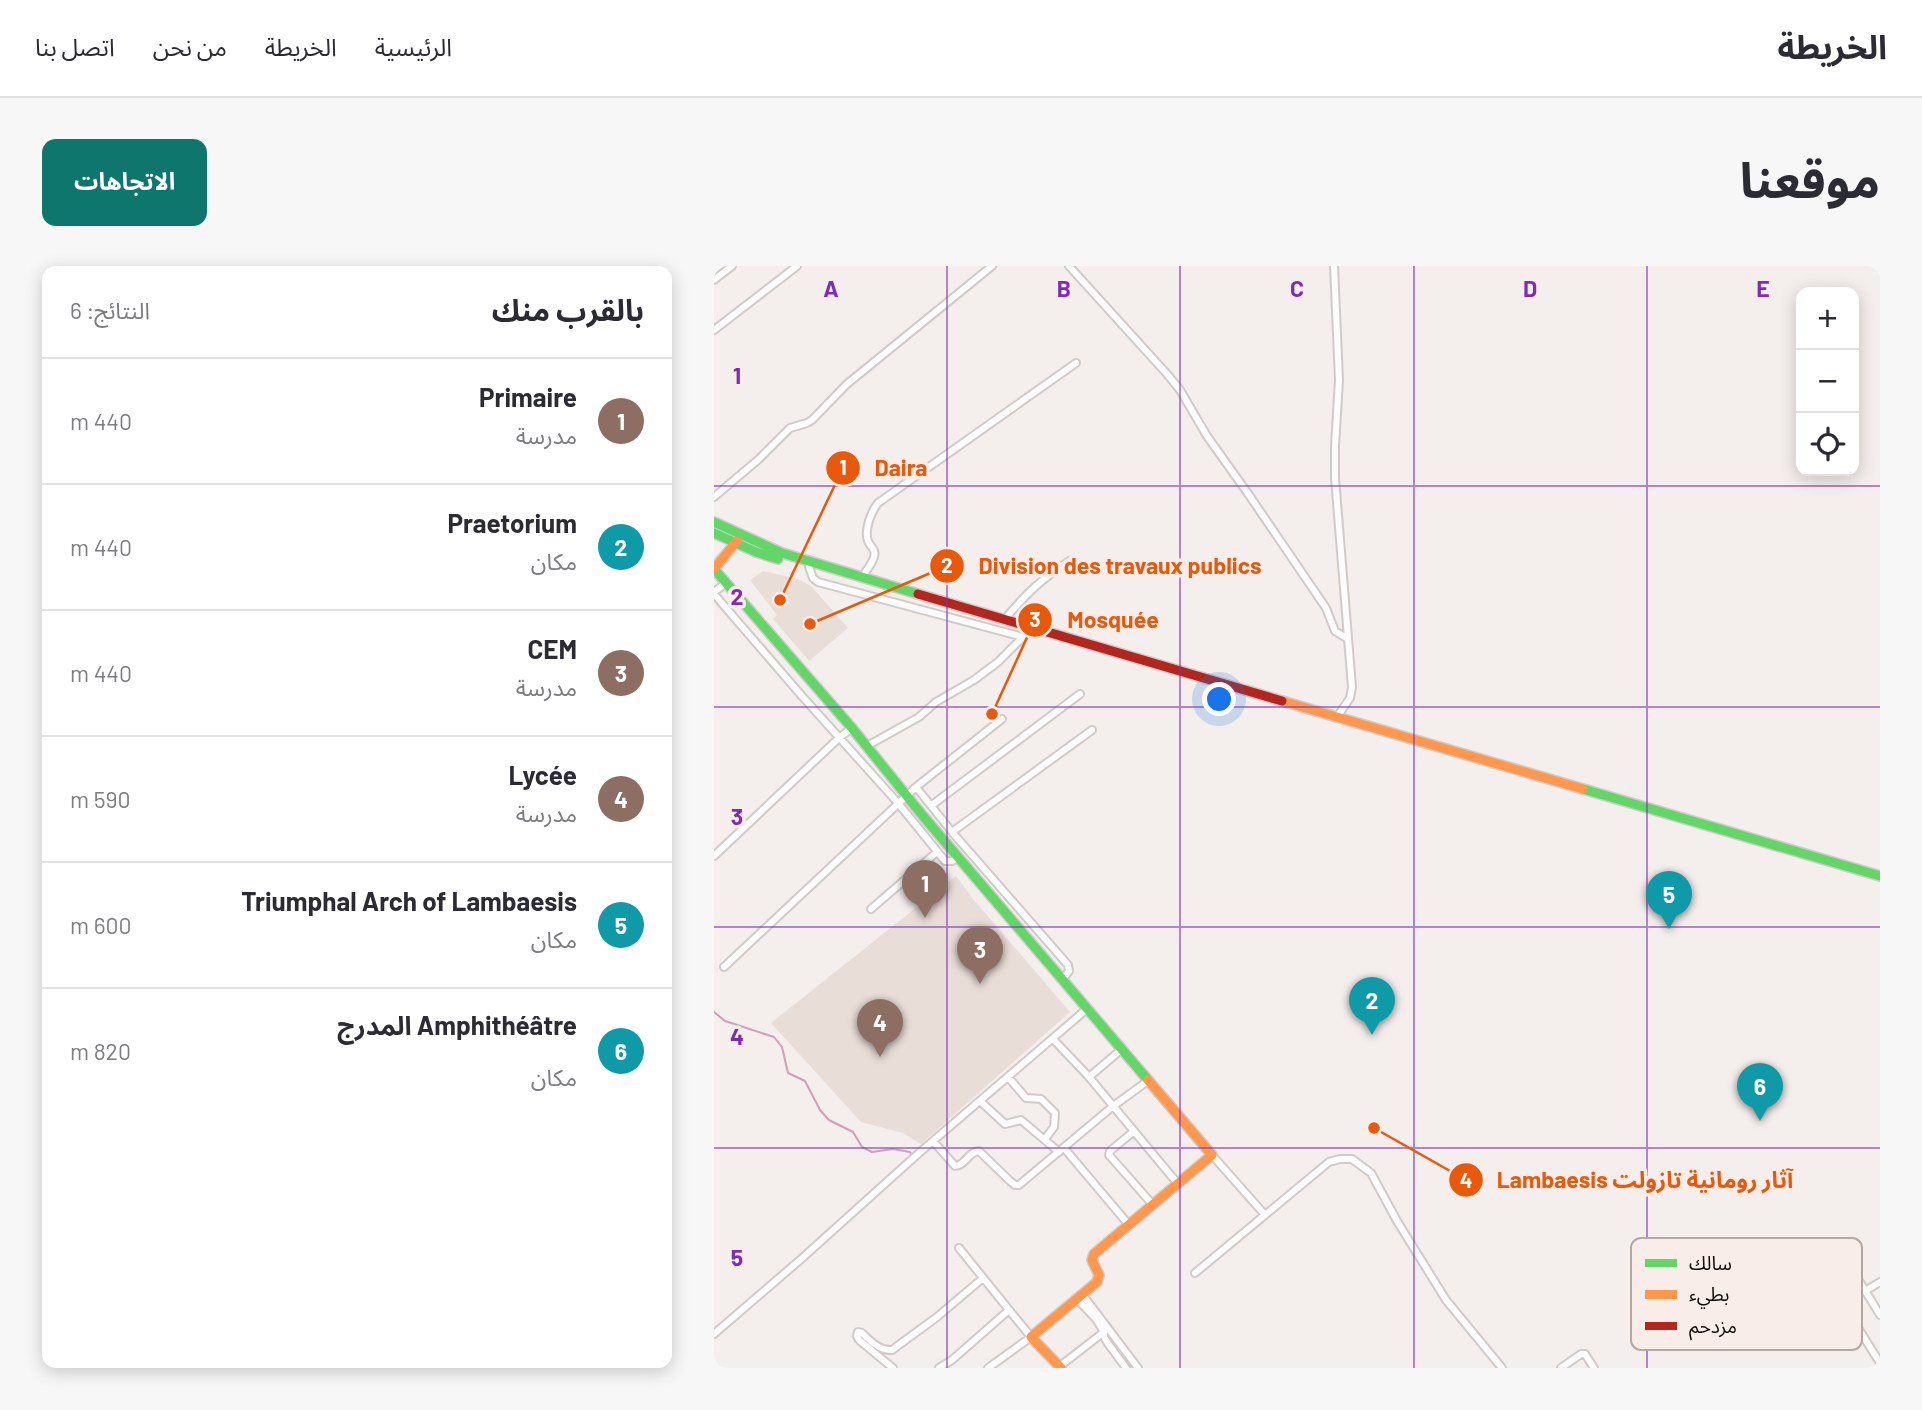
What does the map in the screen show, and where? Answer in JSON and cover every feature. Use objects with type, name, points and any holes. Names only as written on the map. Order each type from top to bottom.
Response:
[{"type":"main road","points":[[714,522],[777,559],[918,594]]},
{"type":"main road","points":[[714,533],[1880,876]]},
{"type":"main road","points":[[739,539],[714,569],[852,728],[958,857],[1212,1155],[1093,1256],[1099,1279],[1031,1337],[1061,1367]]},
{"type":"street","points":[[714,281],[732,266]]},
{"type":"street","points":[[714,330],[797,266]]},
{"type":"street","points":[[714,497],[760,459],[790,428],[812,420],[847,384],[992,266]]},
{"type":"street","points":[[1069,266],[1180,390],[1207,436],[1326,608],[1333,628],[1348,639]]},
{"type":"street","points":[[1334,266],[1339,380],[1334,465],[1351,693],[1336,718]]},
{"type":"street","points":[[862,577],[875,555],[868,541],[868,528],[878,503],[1076,363]]},
{"type":"street","points":[[1004,620],[1039,582],[1071,560]]},
{"type":"street","points":[[809,567],[815,581],[1023,637]]},
{"type":"street","points":[[726,583],[714,593],[898,803],[944,860],[958,857]]},
{"type":"street","points":[[867,746],[919,717],[936,702],[974,680],[998,662],[1031,628]]},
{"type":"street","points":[[932,805],[1080,695]]},
{"type":"street","points":[[724,967],[906,795],[1002,719]]},
{"type":"street","points":[[714,856],[852,728]]},
{"type":"street","points":[[952,832],[1092,730]]},
{"type":"street","points":[[916,787],[1068,965],[1069,971],[1063,979]]},
{"type":"street","points":[[871,909],[937,852]]},
{"type":"street","points":[[714,1334],[1088,1008]]},
{"type":"street","points":[[1053,1038],[1178,1184]]},
{"type":"street","points":[[1088,1077],[1122,1049]]},
{"type":"street","points":[[1008,1077],[1026,1098],[1041,1099],[1055,1113],[1054,1127],[1045,1139]]},
{"type":"street","points":[[933,1141],[957,1167],[975,1151],[979,1151],[1017,1185],[1149,1080]]},
{"type":"street","points":[[980,1101],[1003,1123],[1021,1120],[1062,1150],[1129,1225]]},
{"type":"street","points":[[1133,1132],[1110,1151],[1109,1155],[1153,1205]]},
{"type":"street","points":[[1212,1155],[1265,1215]]},
{"type":"street","points":[[1195,1273],[1329,1162],[1352,1160],[1371,1173],[1446,1300],[1502,1368]]},
{"type":"street","points":[[959,1248],[1031,1337],[989,1368]]},
{"type":"street","points":[[893,1368],[859,1340],[858,1332],[884,1350],[892,1350],[983,1278]]},
{"type":"street","points":[[1866,1291],[1880,1282]]},
{"type":"street","points":[[1862,1285],[1880,1315]]},
{"type":"street","points":[[1079,1296],[1126,1368]]},
{"type":"street","points":[[1079,1296],[1138,1368]]},
{"type":"street","points":[[939,1368],[1009,1310]]},
{"type":"street","points":[[1061,1367],[1104,1332]]},
{"type":"street","points":[[1862,1334],[1880,1363],[1870,1368]]},
{"type":"street","points":[[1561,1368],[1581,1354],[1585,1354],[1594,1368]]},
{"type":"shaded area","points":[[763,571],[798,579],[811,586],[848,628],[809,661],[773,619],[777,615],[750,580]]},
{"type":"shaded area","points":[[956,876],[1070,1012],[921,1144],[903,1133],[861,1122],[771,1023]]},
{"type":"waterway","points":[[714,1012],[725,1021],[774,1037],[782,1047],[788,1073],[805,1081],[820,1110],[829,1120],[853,1132],[862,1147],[872,1152],[893,1149],[910,1152],[912,1155]]},
{"type":"traffic: fast","points":[[714,522],[782,553],[918,594]]},
{"type":"traffic: fast","points":[[714,533],[778,559]]},
{"type":"traffic: fast","points":[[714,569],[852,728],[923,816],[1148,1080]]},
{"type":"traffic: fast","points":[[1583,789],[1880,876]]},
{"type":"traffic: slow","points":[[714,569],[737,541]]},
{"type":"traffic: slow","points":[[1282,701],[1583,789]]},
{"type":"traffic: slow","points":[[1061,1368],[1031,1337],[1097,1282],[1099,1275],[1092,1260],[1094,1254],[1212,1155],[1148,1080]]},
{"type":"traffic: jam","points":[[918,594],[1282,701]]},
{"type":"place","name":"Daira","points":[[780,600]]},
{"type":"place","name":"Division des travaux publics","points":[[810,624]]},
{"type":"place","name":"Mosquée","points":[[992,714]]},
{"type":"place","name":"Primaire","points":[[925,918]]},
{"type":"place","name":"Triumphal Arch of Lambaesis","points":[[1669,929]]},
{"type":"place","name":"CEM","points":[[980,984]]},
{"type":"place","name":"Praetorium","points":[[1372,1035]]},
{"type":"place","name":"Lycée","points":[[880,1057]]},
{"type":"place","name":"Amphithéâtre المدرج","points":[[1760,1121]]},
{"type":"place","name":"Lambaesis آثار رومانية تازولت","points":[[1374,1128]]}]
